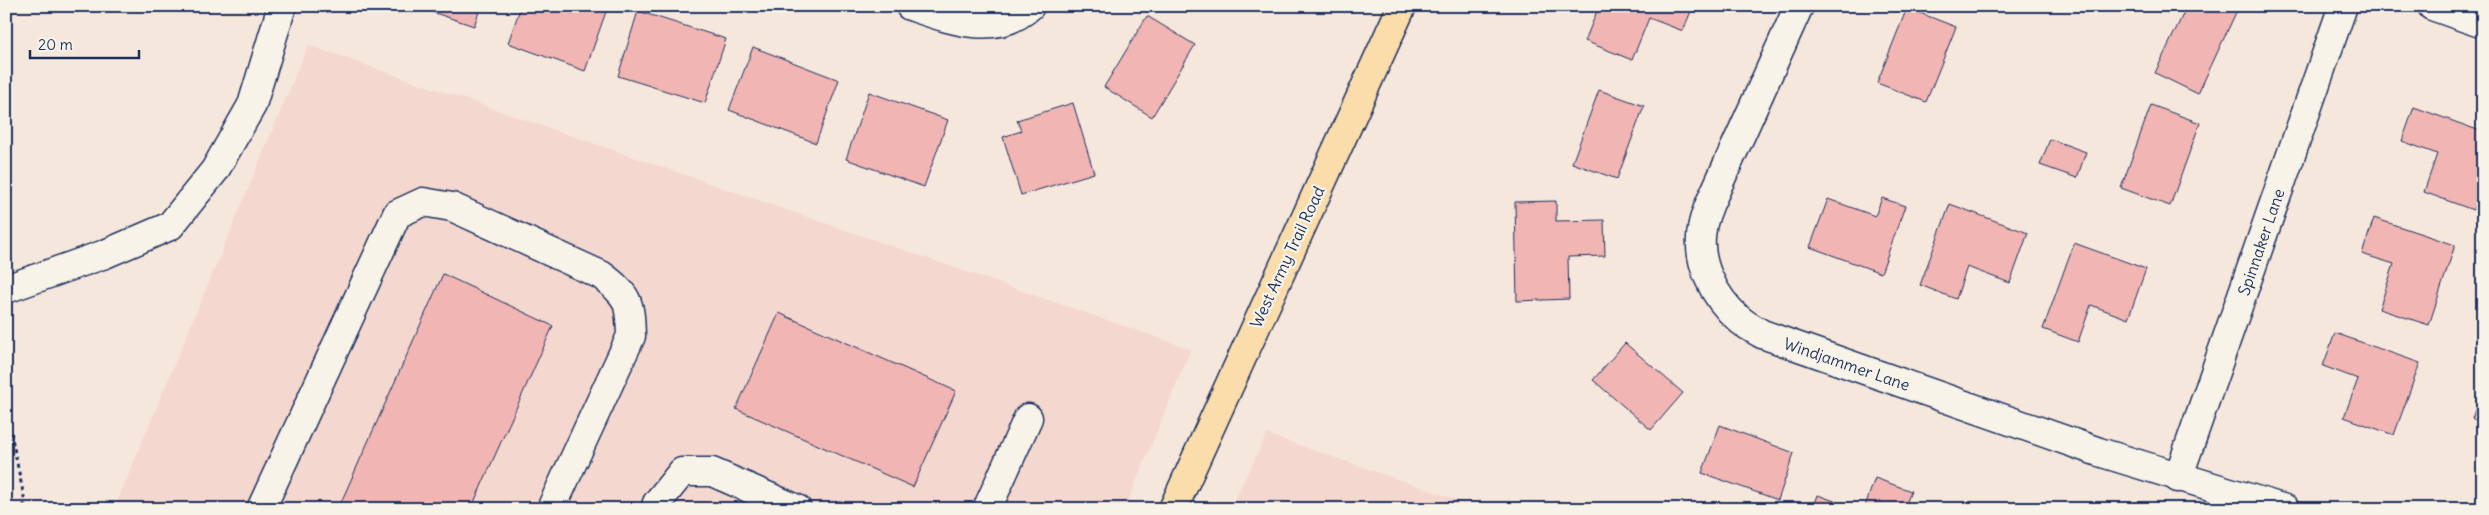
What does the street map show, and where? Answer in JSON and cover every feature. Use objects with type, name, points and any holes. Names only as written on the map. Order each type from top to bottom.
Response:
[{"type":"main road","name":"West Army Trail Road","points":[[1173,509],[1402,6]]},
{"type":"street","points":[[6,289],[105,254],[170,226],[215,170],[252,105],[282,6]]},
{"type":"street","points":[[910,6],[943,17],[972,23],[989,24],[1020,13]]},
{"type":"street","name":"Windjammer Lane","points":[[1799,6],[1710,202],[1702,229],[1702,255],[1709,278],[1723,301],[1739,319],[1762,334],[2178,478],[2285,509]]},
{"type":"street","name":"Spinnaker Lane","points":[[2178,478],[2343,6]]},
{"type":"street","points":[[2432,6],[2483,24]]},
{"type":"street","points":[[262,509],[397,214],[423,202],[452,207],[600,275],[620,289],[630,308],[632,336],[551,509]]},
{"type":"street","points":[[988,509],[1028,418]]},
{"type":"street","points":[[655,509],[657,503],[682,472],[712,472],[796,509]]},
{"type":"path","points":[[6,409],[24,497],[24,509]]},
{"type":"shaded area","points":[[308,45],[1191,349],[1125,509],[114,509]]},
{"type":"shaded area","points":[[1267,434],[1484,509],[1230,509]]},
{"type":"building","points":[[414,6],[481,6],[474,26]]},
{"type":"building","points":[[521,6],[608,6],[585,71],[508,43]]},
{"type":"building","points":[[1599,6],[1693,6],[1683,31],[1649,18],[1632,60],[1585,41]]},
{"type":"building","points":[[2187,6],[2239,6],[2198,94],[2155,73]]},
{"type":"building","points":[[1907,8],[1956,27],[1926,102],[1877,83]]},
{"type":"building","points":[[638,11],[726,39],[705,103],[618,76]]},
{"type":"building","points":[[1147,16],[1195,45],[1152,117],[1104,87]]},
{"type":"building","points":[[753,47],[839,80],[816,143],[729,110]]},
{"type":"building","points":[[1599,90],[1644,106],[1617,179],[1572,163]]},
{"type":"building","points":[[869,92],[948,120],[924,187],[846,159]]},
{"type":"building","points":[[1073,103],[1094,173],[1021,195],[1003,137],[1021,131],[1017,120]]},
{"type":"building","points":[[2151,105],[2200,123],[2170,206],[2121,188]]},
{"type":"building","points":[[2414,107],[2483,132],[2483,182],[2473,210],[2424,192],[2437,154],[2402,141]]},
{"type":"building","points":[[2050,139],[2086,152],[2077,178],[2040,165]]},
{"type":"building","points":[[1882,198],[1905,206],[1881,273],[1810,247],[1828,199],[1875,216]]},
{"type":"building","points":[[1556,201],[1556,221],[1604,220],[1605,256],[1568,257],[1569,299],[1517,301],[1515,202]]},
{"type":"building","points":[[1950,204],[2028,233],[2010,283],[1967,267],[1956,299],[1920,285]]},
{"type":"building","points":[[2374,218],[2455,245],[2429,325],[2379,309],[2394,264],[2362,254]]},
{"type":"building","points":[[2074,243],[2146,269],[2128,319],[2091,305],[2078,342],[2043,329]]},
{"type":"building","points":[[443,274],[553,326],[471,509],[338,509]]},
{"type":"building","points":[[779,313],[956,391],[913,487],[736,409]]},
{"type":"building","points":[[2335,333],[2420,363],[2394,435],[2344,417],[2358,379],[2323,366]]},
{"type":"building","points":[[1625,343],[1683,393],[1651,430],[1593,380]]},
{"type":"building","points":[[2483,385],[2483,422],[2472,419]]},
{"type":"building","points":[[1720,425],[1794,453],[1778,500],[1702,473]]},
{"type":"building","points":[[1875,478],[1911,491],[1904,509],[1864,509]]},
{"type":"building","points":[[1818,495],[1856,509],[1813,509]]}]
